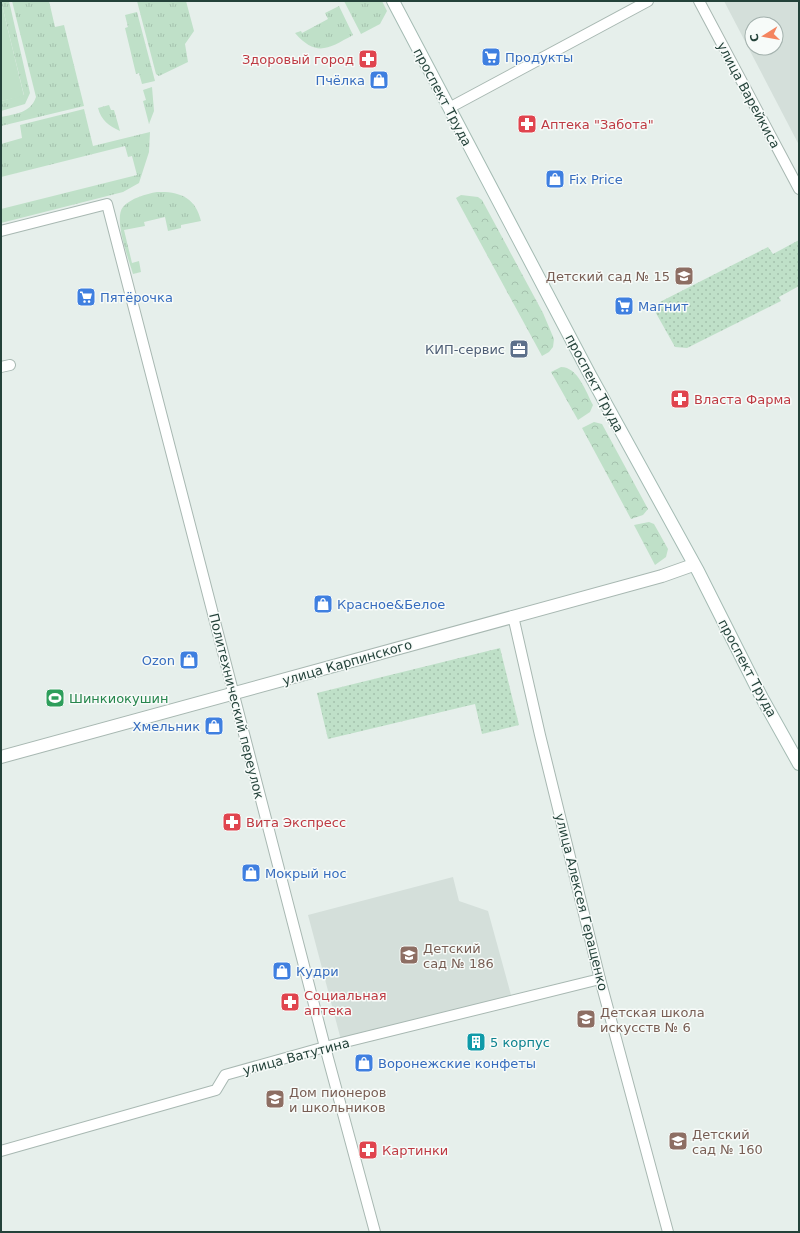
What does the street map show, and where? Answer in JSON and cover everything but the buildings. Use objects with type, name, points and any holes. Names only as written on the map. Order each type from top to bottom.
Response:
[{"type":"main road","name":"проспект Труда","points":[[393,1],[589,373],[799,764]]},
{"type":"main road","name":"улица Карпинского","points":[[1,757],[662,576],[693,565]]},
{"type":"street","points":[[449,108],[648,1]]},
{"type":"street","name":"улица Варейкиса","points":[[699,1],[799,189]]},
{"type":"street","name":"Политехнический переулок","points":[[1,231],[107,204],[325,1047],[375,1232]]},
{"type":"street","name":"улица Алексея Геращенко","points":[[513,616],[540,735],[556,793],[600,979],[668,1232]]},
{"type":"street","name":"улица Ватутина","points":[[1,1151],[216,1090],[225,1075],[325,1047],[600,979]]},
{"type":"shaded area","points":[[724,1],[799,1],[799,145],[753,56],[784,56],[784,16],[744,16],[744,39]]},
{"type":"shaded area","name":"Детский сад № 186","points":[[453,877],[459,901],[488,911],[511,995],[341,1040],[308,915]]},
{"type":"green space","points":[[1,1],[9,1],[30,93],[25,104],[1,111],[1,101],[24,95]]},
{"type":"green space","points":[[1,1],[24,96],[1,101]]},
{"type":"green space","points":[[12,1],[49,1],[55,27],[64,25],[84,106],[1,126],[1,117],[17,114],[26,110],[34,102],[36,97]]},
{"type":"green space","points":[[137,1],[186,1],[194,31],[185,44],[188,62],[159,76],[156,74]]},
{"type":"green space","points":[[344,1],[382,1],[387,11],[380,24],[361,34]]},
{"type":"green space","points":[[339,6],[353,35],[330,47],[317,48],[310,46],[295,33],[301,31],[302,33],[328,19],[325,13]]},
{"type":"green space","points":[[137,12],[155,81],[142,84],[139,73],[136,74],[125,28],[128,27],[125,15]]},
{"type":"green space","points":[[152,87],[154,111],[149,124],[143,101],[146,100],[143,90]]},
{"type":"green space","points":[[109,105],[111,110],[114,110],[120,131],[106,122],[99,112],[98,108]]},
{"type":"green space","points":[[84,109],[93,146],[150,132],[149,152],[139,183],[123,192],[1,223],[1,209],[137,175],[132,156],[128,157],[125,146],[1,177],[1,144],[22,138],[20,125]]},
{"type":"green space","points":[[157,192],[173,193],[191,201],[199,213],[201,221],[181,225],[181,228],[168,231],[165,217],[144,222],[145,226],[124,230],[132,263],[139,261],[141,272],[133,274],[125,250],[121,230],[120,213],[123,207],[130,201],[144,195]]},
{"type":"green space","points":[[461,195],[478,197],[482,200],[543,313],[554,339],[553,347],[549,352],[542,356],[456,198]]},
{"type":"green space","points":[[799,240],[799,286],[779,297],[781,301],[687,348],[675,347],[652,306],[768,247],[773,254]]},
{"type":"green space","points":[[561,367],[567,368],[577,376],[593,405],[590,412],[578,420],[551,372]]},
{"type":"green space","points":[[594,422],[602,424],[648,509],[643,515],[631,519],[582,428]]},
{"type":"green space","points":[[649,522],[654,524],[668,549],[666,557],[655,565],[634,525]]},
{"type":"green space","points":[[500,648],[519,725],[482,734],[475,704],[328,739],[317,693]]},
{"type":"place","name":"Продукты","points":[[491,57]]},
{"type":"place","name":"Здоровый город","points":[[368,59]]},
{"type":"place","name":"Пчёлка","points":[[379,80]]},
{"type":"place","name":"Аптека \"Забота\"","points":[[527,124]]},
{"type":"place","name":"Fix Price","points":[[555,179]]},
{"type":"place","name":"Детский сад № 15","points":[[684,276]]},
{"type":"place","name":"Пятёрочка","points":[[86,297]]},
{"type":"place","name":"Магнит","points":[[624,306]]},
{"type":"place","name":"КИП-сервис","points":[[519,349]]},
{"type":"place","name":"Власта Фарма","points":[[680,399]]},
{"type":"place","name":"Красное&Белое","points":[[323,604]]},
{"type":"place","name":"Ozon","points":[[189,660]]},
{"type":"place","name":"Шинкиокушин","points":[[55,698]]},
{"type":"place","name":"Хмельник","points":[[214,726]]},
{"type":"place","name":"Вита Экспресс","points":[[232,822]]},
{"type":"place","name":"Мокрый нос","points":[[251,873]]},
{"type":"place","name":"Детский сад № 186","points":[[409,955]]},
{"type":"place","name":"Кудри","points":[[282,971]]},
{"type":"place","name":"Социальная аптека","points":[[290,1002]]},
{"type":"place","name":"Детская школа искусств № 6","points":[[586,1019]]},
{"type":"place","name":"5 корпус","points":[[476,1042]]},
{"type":"place","name":"Воронежские конфеты","points":[[364,1063]]},
{"type":"place","name":"Дом пионеров и школьников","points":[[275,1099]]},
{"type":"place","name":"Детский сад № 160","points":[[678,1141]]},
{"type":"place","name":"Картинки","points":[[368,1150]]}]
